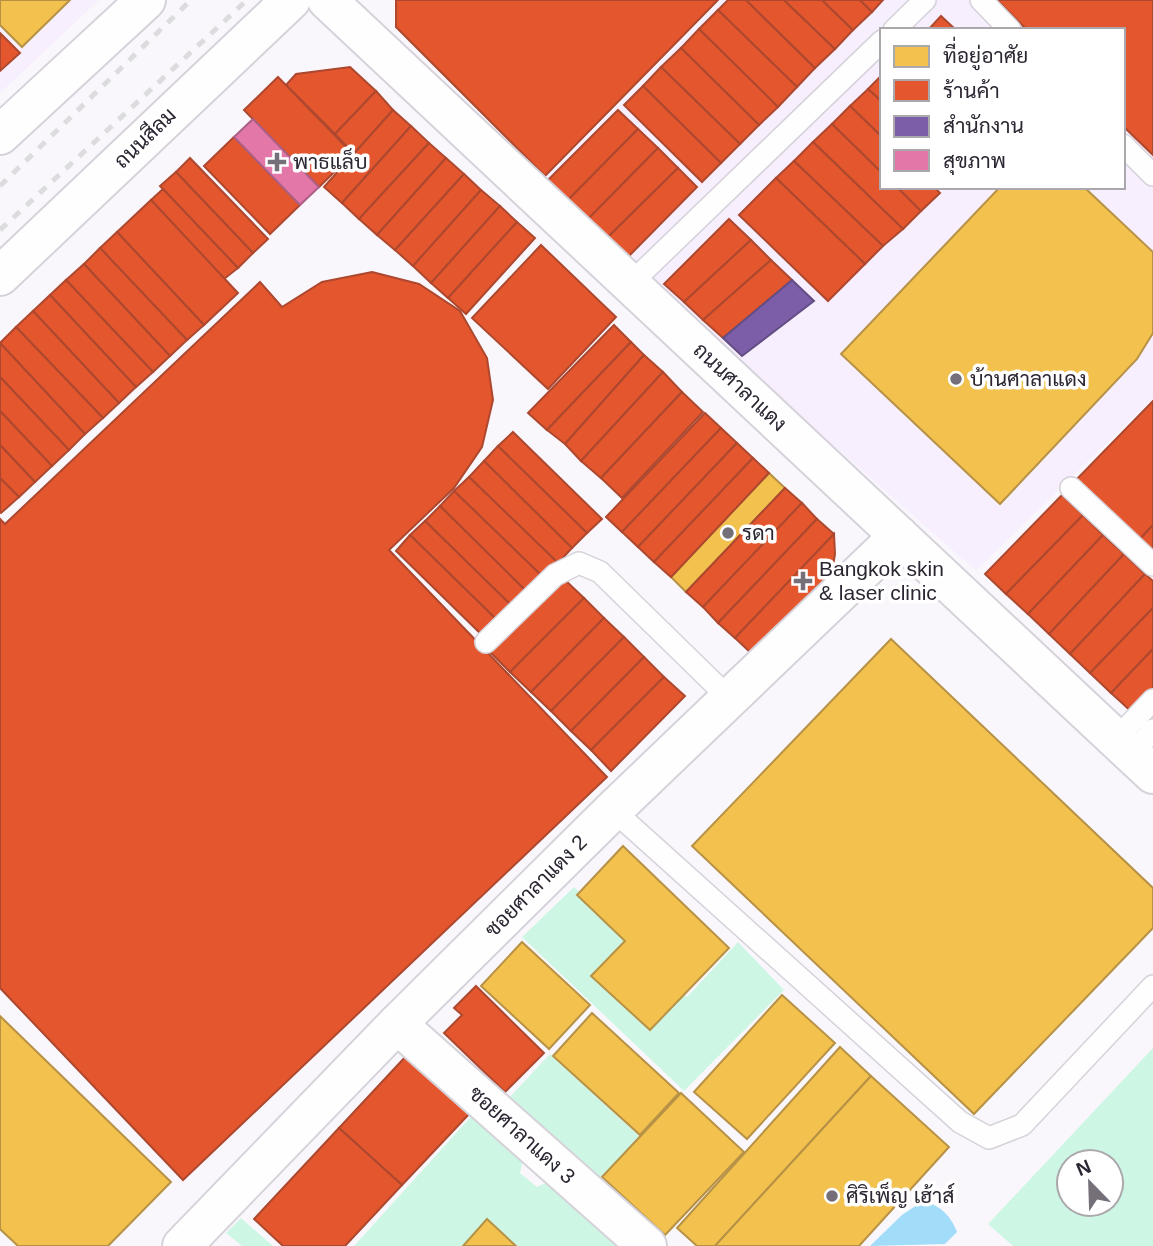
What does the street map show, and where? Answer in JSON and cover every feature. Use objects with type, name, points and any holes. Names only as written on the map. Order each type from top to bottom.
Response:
[{"type":"street","points":[[0,135],[146,0]]},
{"type":"street","name":"ถนนสีลม","points":[[0,276],[291,0]]},
{"type":"street","name":"ถนนศาลาแดง","points":[[327,0],[899,536],[1138,749]]},
{"type":"street","name":"ซอยศาลาแดง 2","points":[[182,1246],[397,1024],[613,810],[899,536]]},
{"type":"street","name":"ซอยศาลาแดง 3","points":[[397,1024],[647,1246]]},
{"type":"lane","points":[[896,28],[925,0]]},
{"type":"lane","points":[[981,0],[1008,28]]},
{"type":"lane","points":[[630,284],[880,43]]},
{"type":"lane","points":[[1125,147],[1153,175]]},
{"type":"lane","points":[[1071,488],[1153,565]]},
{"type":"lane","points":[[486,642],[555,575],[579,563],[600,572],[730,699]]},
{"type":"lane","points":[[1138,749],[1153,699]]},
{"type":"lane","points":[[613,810],[960,1122],[989,1138],[1022,1125],[1153,986]]},
{"type":"shaded area","points":[[0,0],[99,0],[0,93]]},
{"type":"shaded area","points":[[722,0],[1153,0],[1153,398],[976,571],[740,363],[545,179]]},
{"type":"green space","points":[[574,887],[687,997],[738,942],[784,990],[684,1091],[522,937]]},
{"type":"green space","points":[[1153,1048],[1153,1246],[1013,1246],[988,1224],[1055,1153],[1055,1218],[1125,1218],[1125,1148],[1059,1148]]},
{"type":"green space","points":[[550,1054],[640,1137],[596,1182],[507,1100]]},
{"type":"green space","points":[[477,1110],[525,1152],[520,1173],[537,1187],[555,1179],[629,1246],[354,1246]]},
{"type":"green space","points":[[241,1218],[273,1246],[242,1246],[226,1233]]},
{"type":"water","points":[[923,1201],[940,1209],[954,1226],[957,1232],[945,1244],[870,1246],[902,1215]]},
{"type":"building: ที่อยู่อาศัย","points":[[0,0],[70,0],[22,47],[0,25]]},
{"type":"building: ที่อยู่อาศัย","name":"บ้านศาลาแดง","points":[[998,189],[1086,189],[1153,252],[1153,333],[1137,359],[1000,504],[841,354]]},
{"type":"building: ที่อยู่อาศัย","name":"รดา","points":[[769,473],[785,488],[686,592],[671,577]]},
{"type":"building: ที่อยู่อาศัย","points":[[891,639],[1153,888],[1153,928],[974,1114],[692,846]]},
{"type":"building: ที่อยู่อาศัย","points":[[623,846],[729,948],[650,1030],[591,976],[625,941],[577,895]]},
{"type":"building: ที่อยู่อาศัย","points":[[522,942],[590,1005],[549,1049],[481,986]]},
{"type":"building: ที่อยู่อาศัย","points":[[782,995],[835,1043],[747,1139],[694,1092]]},
{"type":"building: ที่อยู่อาศัย","points":[[592,1013],[679,1093],[640,1135],[553,1056]]},
{"type":"building: ที่อยู่อาศัย","points":[[0,1016],[171,1182],[108,1246],[18,1246],[0,1229]]},
{"type":"building: ที่อยู่อาศัย","points":[[840,1047],[871,1076],[715,1246],[697,1246],[677,1228]]},
{"type":"building: ที่อยู่อาศัย","name":"ศิริเพ็ญ เฮ้าส์","points":[[871,1076],[949,1147],[859,1246],[715,1246]]},
{"type":"building: ที่อยู่อาศัย","points":[[681,1093],[744,1152],[665,1235],[602,1177]]},
{"type":"building: ที่อยู่อาศัย","points":[[487,1219],[516,1246],[463,1246]]},
{"type":"building: ร้านค้า","points":[[396,0],[718,0],[545,176],[396,27]]},
{"type":"building: ร้านค้า","points":[[728,0],[746,0],[815,68],[797,87],[718,10]]},
{"type":"building: ร้านค้า","points":[[746,0],[784,0],[835,49],[815,68]]},
{"type":"building: ร้านค้า","points":[[784,0],[822,0],[853,30],[835,49]]},
{"type":"building: ร้านค้า","points":[[822,0],[860,0],[872,12],[853,30]]},
{"type":"building: ร้านค้า","points":[[860,0],[883,0],[872,12]]},
{"type":"building: ร้านค้า","points":[[997,0],[1153,0],[1153,155],[1125,128],[1125,28],[1025,28]]},
{"type":"building: ร้านค้า","points":[[718,10],[797,87],[778,107],[699,29]]},
{"type":"building: ร้านค้า","points":[[941,16],[954,28],[930,28]]},
{"type":"building: ร้านค้า","points":[[699,29],[778,107],[759,125],[681,48]]},
{"type":"building: ร้านค้า","points":[[0,33],[20,53],[0,71]]},
{"type":"building: ร้านค้า","points":[[681,48],[759,125],[740,144],[661,67]]},
{"type":"building: ร้านค้า","points":[[350,67],[376,91],[335,134],[286,85],[296,74]]},
{"type":"building: ร้านค้า","points":[[661,67],[740,144],[721,163],[643,86]]},
{"type":"building: ร้านค้า","points":[[278,77],[353,154],[319,187],[244,110]]},
{"type":"building: ร้านค้า","points":[[880,77],[880,100],[868,89]]},
{"type":"building: ร้านค้า","points":[[643,86],[721,163],[702,182],[624,105]]},
{"type":"building: ร้านค้า","points":[[868,89],[880,100],[880,135],[850,106]]},
{"type":"building: ร้านค้า","points":[[376,91],[393,110],[354,154],[335,134]]},
{"type":"building: ร้านค้า","points":[[850,106],[880,135],[880,171],[832,124]]},
{"type":"building: ร้านค้า","points":[[393,110],[411,126],[342,203],[324,187]]},
{"type":"building: ร้านค้า","points":[[618,110],[638,129],[568,200],[548,180]]},
{"type":"building: ร้านค้า","points":[[832,124],[880,171],[880,189],[899,189],[921,211],[903,229],[813,142]]},
{"type":"building: ร้านค้า","points":[[411,126],[429,143],[359,219],[342,203]]},
{"type":"building: ร้านค้า","points":[[638,129],[658,148],[588,219],[568,200]]},
{"type":"building: ร้านค้า","points":[[234,137],[300,205],[270,234],[204,166]]},
{"type":"building: ร้านค้า","points":[[813,142],[903,229],[883,246],[794,161]]},
{"type":"building: ร้านค้า","points":[[429,143],[446,158],[377,235],[359,219]]},
{"type":"building: ร้านค้า","points":[[658,148],[678,168],[607,238],[588,219]]},
{"type":"building: ร้านค้า","points":[[190,158],[268,239],[253,253],[176,172]]},
{"type":"building: ร้านค้า","points":[[446,158],[464,174],[395,250],[377,235]]},
{"type":"building: ร้านค้า","points":[[794,161],[883,246],[865,264],[776,178]]},
{"type":"building: ร้านค้า","points":[[678,168],[697,187],[627,258],[607,238]]},
{"type":"building: ร้านค้า","points":[[176,172],[253,253],[238,268],[160,186]]},
{"type":"building: ร้านค้า","points":[[464,174],[481,190],[413,266],[395,250]]},
{"type":"building: ร้านค้า","points":[[776,178],[865,264],[828,301],[739,215]]},
{"type":"building: ร้านค้า","points":[[163,189],[238,268],[224,279],[151,200]]},
{"type":"building: ร้านค้า","points":[[899,189],[936,189],[940,193],[921,211]]},
{"type":"building: ร้านค้า","points":[[481,190],[500,206],[431,283],[413,266]]},
{"type":"building: ร้านค้า","points":[[151,200],[238,293],[204,325],[117,232]]},
{"type":"building: ร้านค้า","points":[[500,206],[517,222],[448,298],[431,283]]},
{"type":"building: ร้านค้า","points":[[729,219],[751,240],[684,302],[664,284]]},
{"type":"building: ร้านค้า","points":[[517,222],[535,238],[466,314],[448,298]]},
{"type":"building: ร้านค้า","points":[[117,232],[204,325],[187,340],[100,248]]},
{"type":"building: ร้านค้า","points":[[751,240],[771,260],[703,320],[684,302]]},
{"type":"building: ร้านค้า","points":[[541,245],[616,317],[548,389],[472,318]]},
{"type":"building: ร้านค้า","points":[[100,248],[187,340],[170,356],[84,264]]},
{"type":"building: ร้านค้า","points":[[771,260],[792,280],[723,338],[703,320]]},
{"type":"building: ร้านค้า","points":[[84,264],[170,356],[153,372],[66,280]]},
{"type":"building: ร้านค้า","points":[[372,272],[419,284],[460,311],[487,358],[493,400],[482,447],[454,488],[389,550],[607,777],[183,1180],[0,988],[0,519],[5,524],[260,282],[282,307],[322,282]]},
{"type":"building: ร้านค้า","points":[[66,280],[153,372],[136,387],[50,295]]},
{"type":"building: ร้านค้า","points":[[50,295],[136,387],[119,403],[33,311]]},
{"type":"building: ร้านค้า","points":[[33,311],[119,403],[103,418],[16,327]]},
{"type":"building: ร้านค้า","points":[[614,325],[631,342],[547,430],[528,413]]},
{"type":"building: ร้านค้า","points":[[16,327],[103,418],[85,434],[0,343]]},
{"type":"building: ร้านค้า","points":[[631,342],[644,355],[565,444],[547,430]]},
{"type":"building: ร้านค้า","points":[[0,343],[85,434],[69,450],[0,377]]},
{"type":"building: ร้านค้า","points":[[644,355],[663,372],[581,461],[565,444]]},
{"type":"building: ร้านค้า","points":[[663,372],[682,392],[601,478],[581,461]]},
{"type":"building: ร้านค้า","points":[[0,377],[69,450],[52,466],[0,411]]},
{"type":"building: ร้านค้า","points":[[682,392],[703,412],[622,498],[601,478]]},
{"type":"building: ร้านค้า","points":[[1153,401],[1153,525],[1139,540],[1076,480]]},
{"type":"building: ร้านค้า","points":[[0,411],[52,466],[35,482],[0,445]]},
{"type":"building: ร้านค้า","points":[[705,413],[721,428],[622,532],[606,517]]},
{"type":"building: ร้านค้า","points":[[721,428],[737,443],[638,547],[622,532]]},
{"type":"building: ร้านค้า","points":[[513,432],[602,519],[587,533],[498,446]]},
{"type":"building: ร้านค้า","points":[[737,443],[753,458],[654,562],[638,547]]},
{"type":"building: ร้านค้า","points":[[0,445],[35,482],[19,497],[0,478]]},
{"type":"building: ร้านค้า","points":[[498,446],[587,533],[572,548],[484,461]]},
{"type":"building: ร้านค้า","points":[[753,458],[769,473],[671,577],[654,562]]},
{"type":"building: ร้านค้า","points":[[484,461],[572,548],[558,563],[469,477]]},
{"type":"building: ร้านค้า","points":[[469,477],[558,563],[543,577],[454,491]]},
{"type":"building: ร้านค้า","points":[[0,478],[19,497],[1,513],[0,512]]},
{"type":"building: ร้านค้า","points":[[785,488],[802,503],[703,607],[686,592]]},
{"type":"building: ร้านค้า","points":[[454,491],[543,577],[528,593],[440,506]]},
{"type":"building: ร้านค้า","points":[[1062,495],[1083,515],[1006,594],[985,574]]},
{"type":"building: ร้านค้า","points":[[802,503],[817,519],[718,623],[703,607]]},
{"type":"building: ร้านค้า","points":[[440,506],[528,593],[514,608],[425,521]]},
{"type":"building: ร้านค้า","points":[[1083,515],[1103,535],[1028,614],[1006,594]]},
{"type":"building: ร้านค้า","points":[[817,519],[834,534],[735,638],[718,623]]},
{"type":"building: ร้านค้า","points":[[425,521],[514,608],[499,622],[410,535]]},
{"type":"building: ร้านค้า","points":[[1153,525],[1153,553],[1139,540]]},
{"type":"building: ร้านค้า","points":[[834,534],[832,572],[751,653],[735,638]]},
{"type":"building: ร้านค้า","points":[[410,535],[499,622],[484,637],[396,551]]},
{"type":"building: ร้านค้า","points":[[1103,535],[1124,554],[1049,634],[1028,614]]},
{"type":"building: ร้านค้า","points":[[1124,554],[1145,574],[1070,654],[1049,634]]},
{"type":"building: ร้านค้า","points":[[1145,574],[1153,581],[1153,608],[1090,673],[1070,654]]},
{"type":"building: ร้านค้า","points":[[564,579],[584,598],[510,672],[490,652]]},
{"type":"building: ร้านค้า","points":[[584,598],[604,618],[531,692],[510,672]]},
{"type":"building: ร้านค้า","points":[[1153,608],[1153,649],[1111,693],[1090,673]]},
{"type":"building: ร้านค้า","points":[[604,618],[624,637],[551,711],[531,692]]},
{"type":"building: ร้านค้า","points":[[624,637],[644,657],[571,731],[551,711]]},
{"type":"building: ร้านค้า","points":[[1153,649],[1153,692],[1133,713],[1111,693]]},
{"type":"building: ร้านค้า","points":[[644,657],[664,677],[591,750],[571,731]]},
{"type":"building: ร้านค้า","points":[[664,677],[685,696],[611,771],[591,750]]},
{"type":"building: ร้านค้า","points":[[476,986],[544,1053],[505,1092],[444,1033],[462,1015],[454,1008]]},
{"type":"building: ร้านค้า","points":[[408,1054],[471,1112],[402,1185],[339,1128]]},
{"type":"building: ร้านค้า","points":[[339,1128],[402,1185],[345,1246],[283,1246],[254,1219]]},
{"type":"building: สำนักงาน","points":[[792,280],[814,301],[742,356],[723,338]]},
{"type":"building: สุขภาพ","name":"พาธแล็บ","points":[[253,119],[319,187],[300,205],[234,137]]},
{"type":"railway","points":[[0,186],[191,0]]},
{"type":"railway","points":[[0,230],[247,0]]},
{"type":"place","name":"พาธแล็บ","points":[[277,162]]},
{"type":"place","name":"บ้านศาลาแดง","points":[[956,379]]},
{"type":"place","name":"รดา","points":[[728,533]]},
{"type":"place","name":"Bangkok skin & laser clinic","points":[[803,581]]},
{"type":"place","name":"ศิริเพ็ญ เฮ้าส์","points":[[832,1196]]}]
